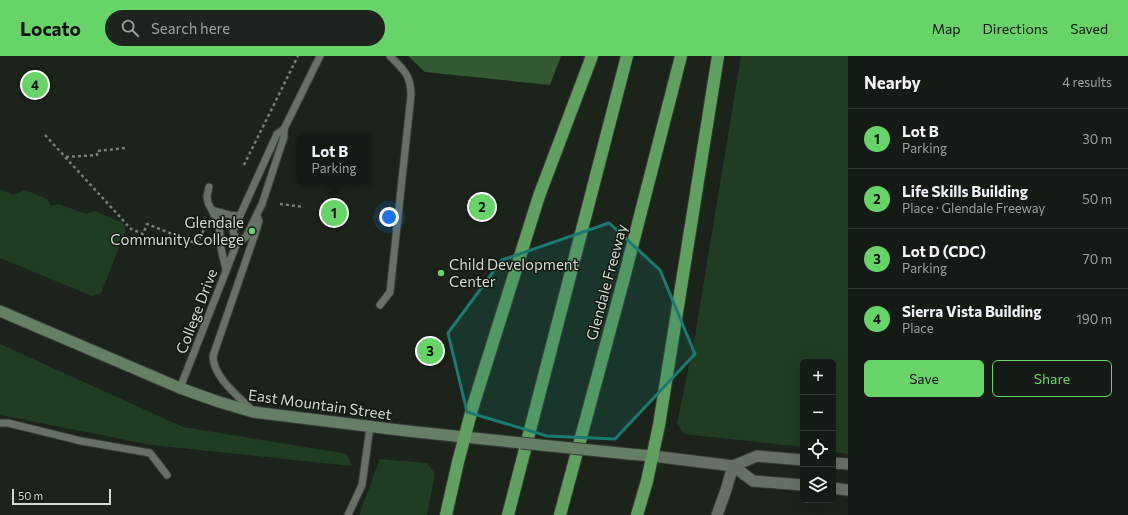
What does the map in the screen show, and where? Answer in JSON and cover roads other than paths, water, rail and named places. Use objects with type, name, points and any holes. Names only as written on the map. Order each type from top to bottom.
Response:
[{"type":"highway","points":[[446,515],[464,437],[539,196],[592,56]]},
{"type":"highway","points":[[508,515],[627,56]]},
{"type":"highway","name":"Glendale Freeway","points":[[560,515],[624,278],[681,56]]},
{"type":"highway","points":[[637,515],[653,456],[718,56]]},
{"type":"main road","name":"East Mountain Street","points":[[0,311],[180,388],[253,412],[370,427],[653,456]]},
{"type":"street","points":[[653,456],[733,466],[757,456],[800,460]]},
{"type":"street","points":[[836,463],[848,464]]},
{"type":"street","points":[[733,466],[753,481],[800,485]]},
{"type":"street","points":[[717,515],[733,466]]},
{"type":"street","points":[[836,488],[848,490]]},
{"type":"lane","name":"College Drive","points":[[180,388],[237,243],[246,237],[262,204],[284,137],[284,129],[320,56]]},
{"type":"lane","points":[[380,305],[390,292],[411,95],[410,81],[407,74],[390,56]]},
{"type":"lane","name":"College Drive","points":[[237,243],[233,231],[239,216],[277,134],[284,129]]},
{"type":"lane","points":[[209,187],[207,196],[208,202],[219,224],[221,248],[226,270]]},
{"type":"lane","points":[[212,210],[239,216]]},
{"type":"lane","points":[[253,412],[219,375],[214,366],[213,356],[256,234],[259,221],[256,216]]},
{"type":"lane","points":[[0,423],[8,423],[81,441],[150,453],[167,475]]},
{"type":"lane","points":[[348,515],[362,485],[370,427]]},
{"type":"place","name":"Sierra Vista Building","points":[[35,85]]},
{"type":"place","name":"Life Skills Building","points":[[482,207]]},
{"type":"place","name":"Lot B","points":[[334,213]]},
{"type":"place","name":"Glendale Community College","points":[[252,231]]},
{"type":"place","name":"Child Development Center","points":[[441,273]]},
{"type":"place","name":"Lot D (CDC)","points":[[430,351]]}]
